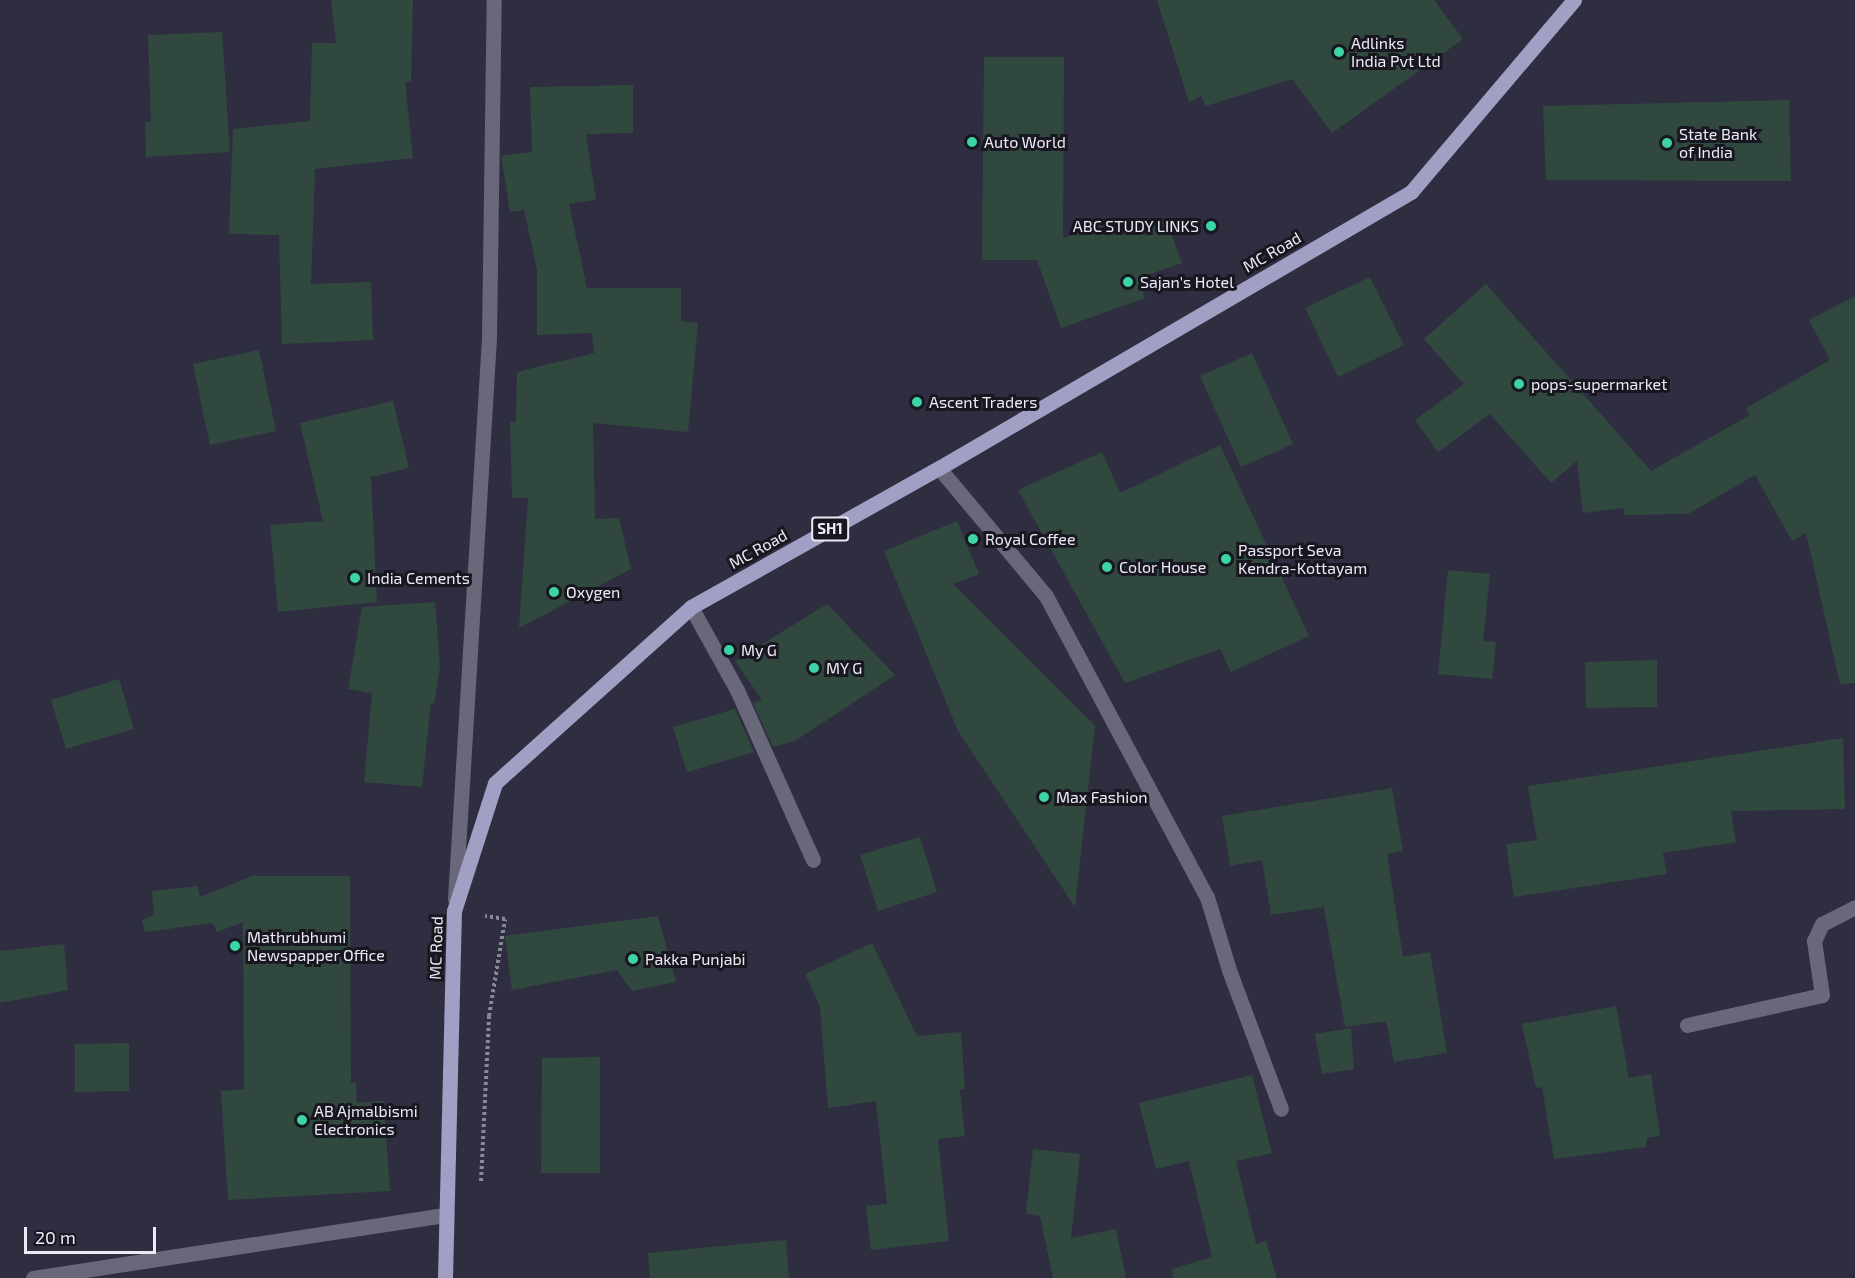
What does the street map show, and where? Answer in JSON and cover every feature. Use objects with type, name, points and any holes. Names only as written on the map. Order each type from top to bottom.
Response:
[{"type":"main road","name":"MC Road","points":[[445,1278],[454,911],[495,783],[691,607],[939,468],[1410,192],[1574,0]]},
{"type":"street","points":[[454,911],[489,338],[494,0]]},
{"type":"street","points":[[939,468],[1046,596],[1207,897],[1229,970],[1281,1108]]},
{"type":"street","points":[[691,607],[737,690],[813,860]]},
{"type":"street","points":[[1687,1025],[1822,995],[1814,941],[1822,924],[1855,907]]},
{"type":"street","points":[[33,1278],[446,1215]]},
{"type":"path","points":[[454,911],[505,920],[489,1016],[481,1194]]},
{"type":"building","points":[[331,0],[413,0],[411,82],[405,82],[413,158],[315,169],[311,284],[371,282],[373,340],[282,344],[279,235],[229,234],[233,129],[310,121],[312,43],[336,43]]},
{"type":"building","points":[[1157,0],[1434,0],[1463,39],[1332,133],[1292,79],[1206,106],[1201,96],[1189,102]]},
{"type":"building","points":[[222,32],[230,152],[146,157],[145,122],[151,122],[148,35]]},
{"type":"building","points":[[984,57],[1064,57],[1063,238],[1115,220],[1120,233],[1165,217],[1182,263],[1139,278],[1145,298],[1061,328],[1037,260],[982,260]]},
{"type":"building","points":[[633,85],[633,133],[586,134],[596,200],[569,204],[587,288],[681,288],[681,321],[698,323],[688,432],[593,423],[595,519],[619,518],[631,569],[519,628],[528,498],[512,498],[510,422],[516,422],[517,372],[594,353],[592,333],[537,335],[537,270],[524,210],[510,212],[501,156],[532,152],[530,87]]},
{"type":"building","name":"State Bank of India","points":[[1789,100],[1791,181],[1546,180],[1543,106]]},
{"type":"building","points":[[1370,277],[1404,345],[1338,377],[1305,308]]},
{"type":"building","points":[[1486,284],[1651,471],[1750,415],[1746,408],[1830,360],[1809,320],[1855,296],[1855,683],[1840,684],[1806,533],[1792,541],[1755,475],[1688,514],[1624,515],[1624,508],[1583,513],[1577,461],[1551,483],[1490,414],[1438,452],[1415,420],[1464,384],[1424,339]]},
{"type":"building","points":[[259,350],[276,431],[210,445],[193,364]]},
{"type":"building","points":[[1252,353],[1293,444],[1241,467],[1200,376]]},
{"type":"building","points":[[393,401],[409,468],[371,477],[377,602],[278,612],[270,525],[323,521],[300,423]]},
{"type":"building","points":[[1220,445],[1309,636],[1231,672],[1220,649],[1125,683],[1018,490],[1102,452],[1120,493]]},
{"type":"building","name":"Max Fashion","points":[[957,521],[979,574],[953,584],[1095,726],[1075,907],[958,731],[884,551]]},
{"type":"building","points":[[1448,570],[1490,574],[1483,641],[1496,642],[1492,679],[1438,674]]},
{"type":"building","points":[[435,602],[440,666],[434,704],[431,703],[422,787],[364,782],[372,693],[348,689],[362,607]]},
{"type":"building","name":"MY G","points":[[827,604],[895,675],[795,741],[773,747],[753,703],[762,700],[735,661]]},
{"type":"building","points":[[1657,660],[1657,707],[1586,708],[1585,662]]},
{"type":"building","points":[[119,679],[134,729],[66,749],[51,700]]},
{"type":"building","points":[[735,709],[754,752],[687,772],[673,727]]},
{"type":"building","points":[[1843,738],[1845,809],[1731,811],[1736,842],[1663,853],[1667,874],[1514,897],[1506,844],[1537,840],[1528,786]]},
{"type":"building","points":[[1392,788],[1403,851],[1387,854],[1403,957],[1430,952],[1447,1053],[1394,1062],[1386,1021],[1345,1027],[1324,907],[1271,915],[1262,860],[1230,866],[1222,816]]},
{"type":"building","points":[[920,837],[937,892],[878,911],[860,855]]},
{"type":"building","points":[[252,876],[350,876],[351,1083],[356,1083],[357,1103],[384,1101],[390,1191],[228,1200],[221,1091],[244,1089],[243,922],[217,932],[213,923],[145,932],[142,920],[154,915],[152,891],[198,886],[200,897]]},
{"type":"building","name":"Pakka Punjabi","points":[[658,916],[676,982],[632,991],[617,970],[512,990],[505,936]]},
{"type":"building","points":[[872,943],[917,1036],[961,1032],[965,1089],[960,1090],[965,1136],[938,1139],[949,1241],[871,1250],[866,1206],[887,1204],[876,1101],[828,1108],[820,1007],[805,974]]},
{"type":"building","points":[[64,944],[68,990],[0,1003],[0,951]]},
{"type":"building","points":[[1616,1006],[1629,1078],[1651,1074],[1660,1136],[1647,1138],[1646,1147],[1554,1159],[1542,1087],[1536,1088],[1522,1024]]},
{"type":"building","points":[[1351,1028],[1354,1069],[1322,1074],[1315,1034]]},
{"type":"building","points":[[129,1043],[129,1091],[75,1092],[75,1044]]},
{"type":"building","points":[[600,1057],[600,1173],[541,1173],[542,1058]]},
{"type":"building","points":[[1252,1075],[1272,1153],[1236,1161],[1256,1244],[1266,1241],[1277,1278],[1173,1278],[1172,1269],[1212,1257],[1189,1161],[1156,1169],[1139,1103]]},
{"type":"building","points":[[1033,1149],[1080,1154],[1071,1238],[1116,1229],[1126,1278],[1053,1278],[1040,1216],[1026,1214]]},
{"type":"building","points":[[786,1240],[789,1278],[650,1278],[648,1253]]},
{"type":"place","name":"Adlinks India Pvt Ltd","points":[[1339,52]]},
{"type":"place","name":"Auto World","points":[[972,142]]},
{"type":"place","name":"State Bank of India","points":[[1667,143]]},
{"type":"place","name":"ABC STUDY LINKS","points":[[1211,226]]},
{"type":"place","name":"Sajan's Hotel","points":[[1128,282]]},
{"type":"place","name":"pops-supermarket","points":[[1519,384]]},
{"type":"place","name":"Ascent Traders","points":[[917,402]]},
{"type":"place","name":"Royal Coffee","points":[[973,539]]},
{"type":"place","name":"Passport Seva Kendra-Kottayam","points":[[1226,559]]},
{"type":"place","name":"Color House","points":[[1107,567]]},
{"type":"place","name":"India Cements","points":[[355,578]]},
{"type":"place","name":"Oxygen","points":[[554,592]]},
{"type":"place","name":"My G","points":[[729,650]]},
{"type":"place","name":"MY G","points":[[814,668]]},
{"type":"place","name":"Max Fashion","points":[[1044,797]]},
{"type":"place","name":"Mathrubhumi Newspapper Office","points":[[235,946]]},
{"type":"place","name":"Pakka Punjabi","points":[[633,959]]},
{"type":"place","name":"AB Ajmalbismi Electronics","points":[[302,1120]]}]
